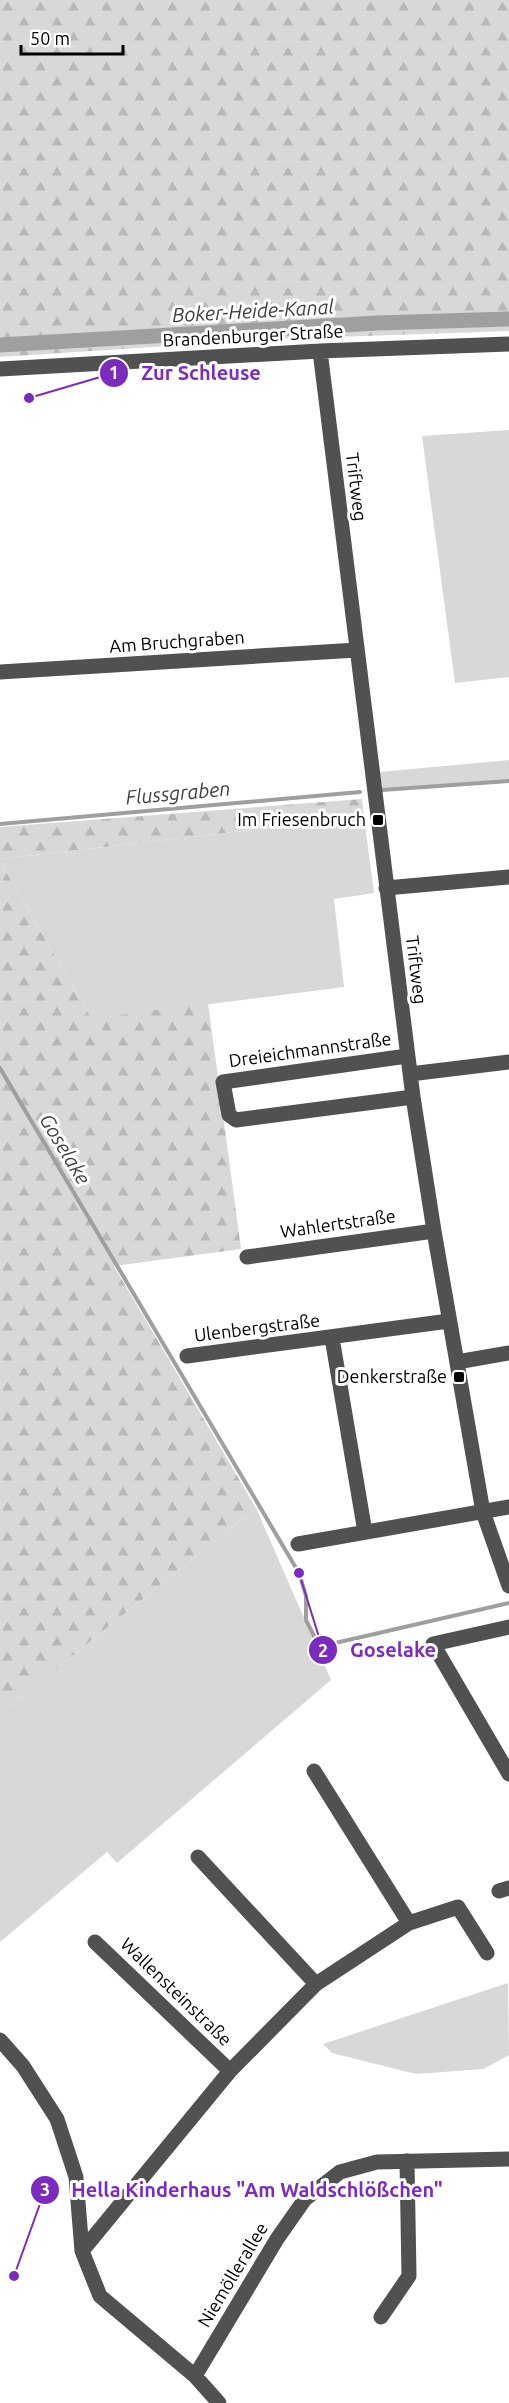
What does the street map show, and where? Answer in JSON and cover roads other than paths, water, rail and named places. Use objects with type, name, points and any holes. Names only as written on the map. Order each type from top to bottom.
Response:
[{"type":"street","name":"Brandenburger Straße","points":[[0,369],[320,351],[509,344]]},
{"type":"street","name":"Triftweg","points":[[320,351],[413,1097],[483,1512],[509,1586]]},
{"type":"street","name":"Am Bruchgraben","points":[[0,672],[357,650]]},
{"type":"street","points":[[386,888],[509,877]]},
{"type":"street","name":"Dreieichmannstraße","points":[[407,1056],[223,1082],[229,1115],[236,1120],[413,1097]]},
{"type":"street","points":[[410,1074],[509,1062]]},
{"type":"street","name":"Wahlertstraße","points":[[247,1257],[434,1231]]},
{"type":"street","name":"Ulenbergstraße","points":[[187,1356],[449,1321]]},
{"type":"street","name":"Ulenbergstraße","points":[[332,1338],[364,1532]]},
{"type":"street","points":[[457,1362],[509,1353]]},
{"type":"street","points":[[298,1544],[509,1507]]},
{"type":"street","points":[[509,1627],[433,1644],[509,1774]]},
{"type":"street","points":[[314,1771],[409,1923]]},
{"type":"street","points":[[198,1857],[316,1984]]},
{"type":"street","name":"Wallensteinstraße","points":[[82,2252],[230,2071],[316,1984],[409,1923],[458,1906],[487,1953]]},
{"type":"street","name":"Wallensteinstraße","points":[[95,1942],[230,2071]]},
{"type":"street","points":[[0,2040],[23,2066],[57,2119],[76,2177],[82,2252],[100,2296],[195,2376],[219,2403]]},
{"type":"street","name":"Niemöllerallee","points":[[195,2376],[277,2239],[305,2199],[340,2172],[377,2162],[509,2159]]},
{"type":"street","points":[[381,2317],[409,2276],[407,2161]]},
{"type":"waterway","name":"Boker-Heide-Kanal","points":[[0,345],[377,323],[509,319]]},
{"type":"waterway","name":"Flussgraben","points":[[382,790],[509,781]]},
{"type":"waterway","name":"Flussgraben","points":[[0,824],[360,792]]},
{"type":"waterway","name":"Goselake","points":[[0,1068],[299,1573],[306,1596],[306,1620],[316,1640],[331,1644],[509,1603]]},
{"type":"place","name":"Zur Schleuse","points":[[29,398]]},
{"type":"place","name":"Im Friesenbruch","points":[[378,820]]},
{"type":"place","name":"Denkerstraße","points":[[459,1377]]},
{"type":"place","name":"Goselake","points":[[299,1573]]},
{"type":"place","name":"Hella Kinderhaus \"Am Waldschlößchen\"","points":[[14,2276]]}]
